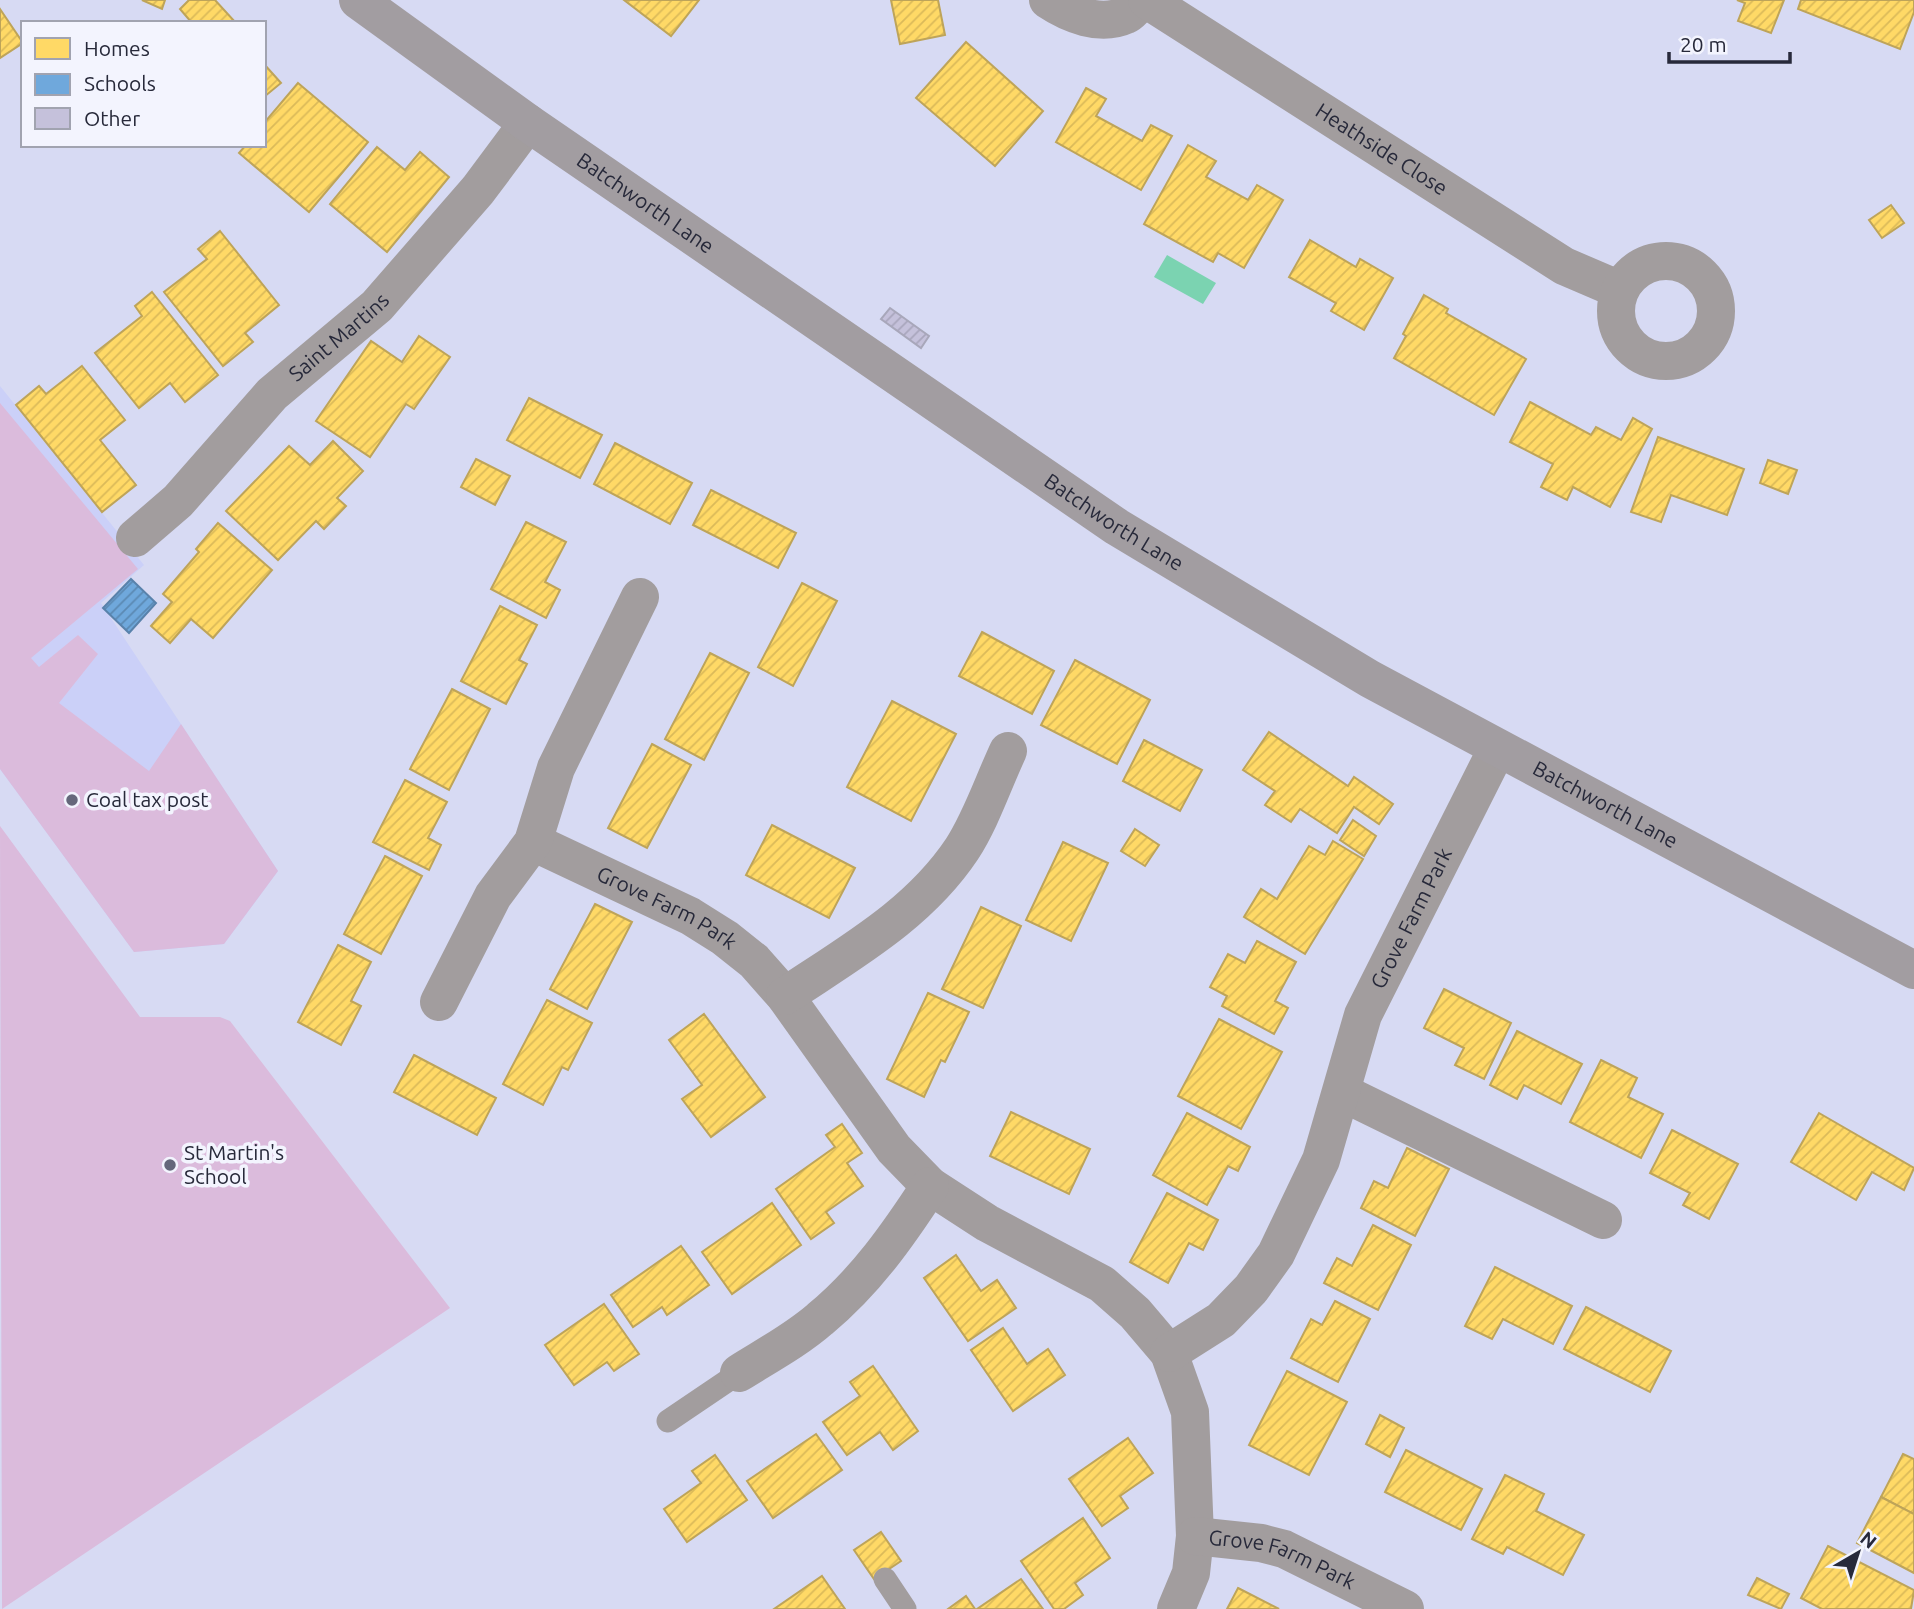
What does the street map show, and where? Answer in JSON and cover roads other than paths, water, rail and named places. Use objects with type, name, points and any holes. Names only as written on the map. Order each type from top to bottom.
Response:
[{"type":"street","name":"Batchworth Lane","points":[[358,0],[527,123],[1117,527],[1277,625],[1497,749],[1914,970]]},
{"type":"street","points":[[1048,0],[1068,14],[1102,20],[1127,15],[1141,0]]},
{"type":"street","name":"Heathside Close","points":[[1147,0],[1564,266],[1620,290]]},
{"type":"street","name":"Saint Martins","points":[[135,538],[178,501],[272,394],[377,306],[478,190],[527,123]]},
{"type":"street","points":[[439,1002],[493,896],[533,842],[556,768],[640,597]]},
{"type":"street","name":"Grove Farm Park","points":[[1169,1353],[1221,1320],[1251,1289],[1276,1254],[1321,1160],[1343,1093],[1351,1050],[1363,1015],[1497,749]]},
{"type":"street","points":[[785,996],[879,933],[925,895],[963,848],[1008,751]]},
{"type":"street","name":"Grove Farm Park","points":[[533,842],[690,916],[725,938],[754,961],[785,996],[894,1149],[930,1186],[987,1223],[1102,1284],[1135,1313],[1169,1353],[1190,1412],[1195,1535],[1191,1573],[1175,1609]]},
{"type":"street","points":[[1343,1093],[1603,1220]]},
{"type":"street","points":[[740,1374],[818,1321],[851,1291],[876,1264],[930,1186]]},
{"type":"street","name":"Grove Farm Park","points":[[1195,1535],[1261,1542],[1284,1549],[1405,1609]]},
{"type":"lane","points":[[667,1421],[740,1374]]},
{"type":"lane","points":[[885,1579],[905,1609]]},
{"type":"place","name":"Coal tax post","points":[[72,800]]},
{"type":"place","name":"St Martin's School","points":[[170,1165]]}]
